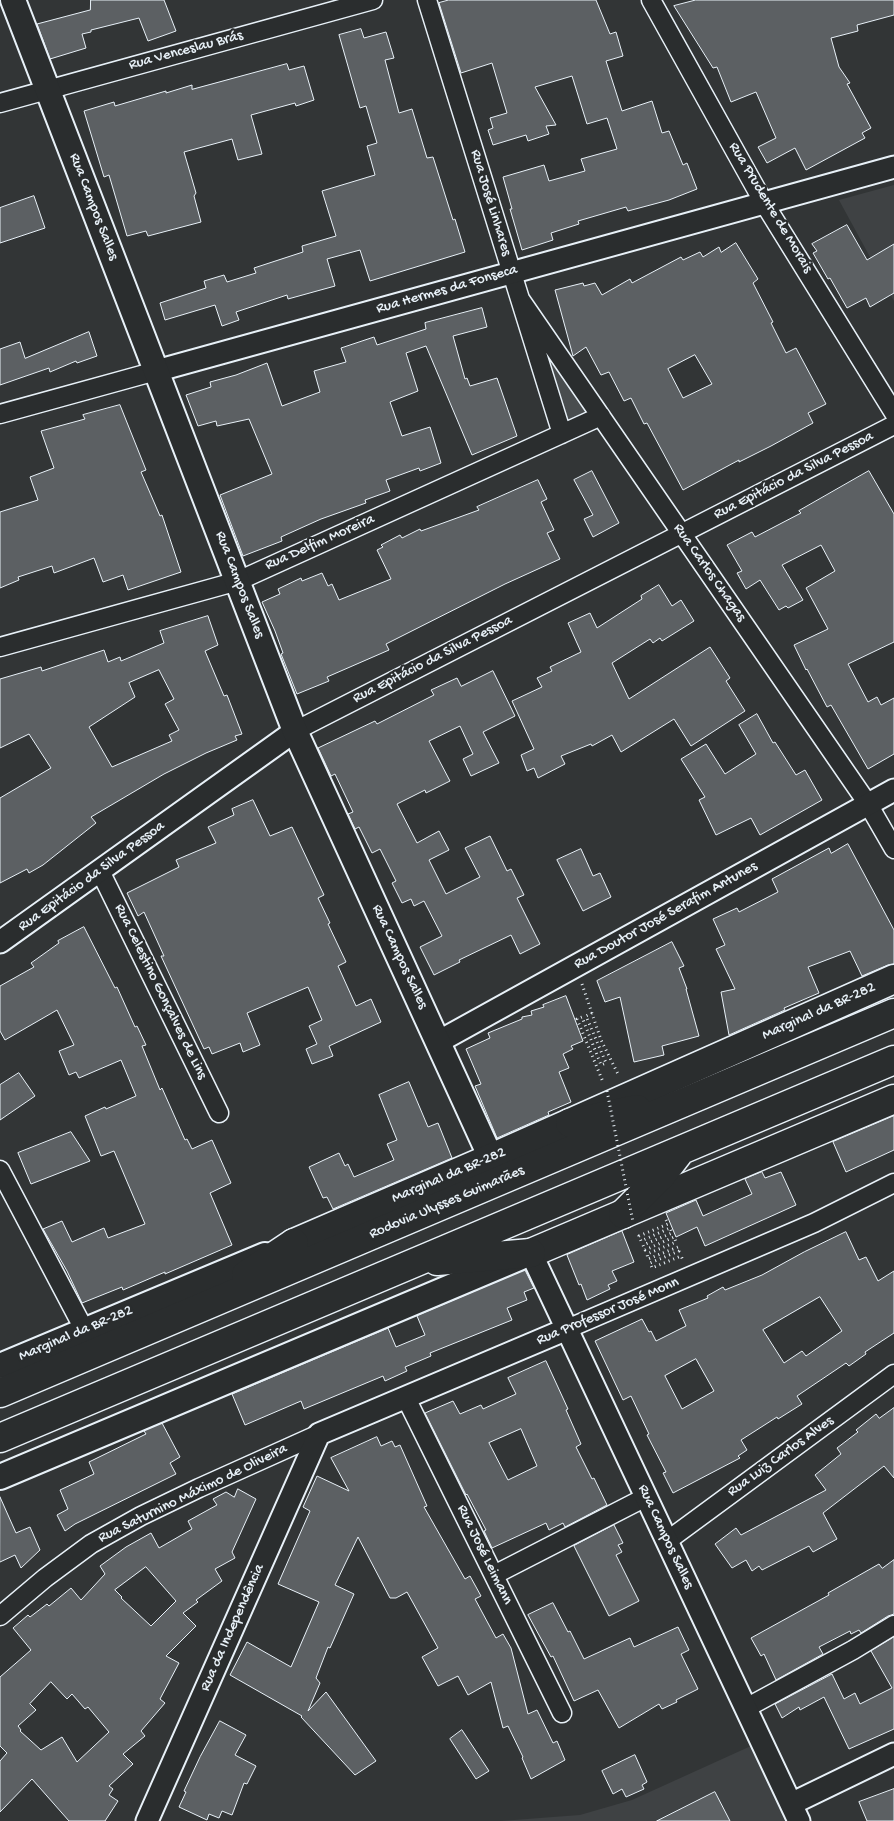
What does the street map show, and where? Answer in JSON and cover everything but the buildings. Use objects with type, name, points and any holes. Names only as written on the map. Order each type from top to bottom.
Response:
[{"type":"main road","name":"Rua Campos Salles","points":[[13,0],[295,731],[491,1158]]},
{"type":"main road","name":"Marginal da BR-282","points":[[0,1366],[491,1158],[570,1123],[618,1094],[894,979]]},
{"type":"main road","name":"Rodovia Ulysses Guimarães","points":[[0,1393],[894,1013]]},
{"type":"main road","points":[[0,1438],[894,1060]]},
{"type":"main road","points":[[570,1123],[692,1098]]},
{"type":"main road","points":[[0,1477],[531,1253],[632,1218],[894,1100]]},
{"type":"main road","points":[[632,1218],[680,1150]]},
{"type":"main road","points":[[193,1311],[294,1243]]},
{"type":"main road","points":[[413,1263],[531,1253]]},
{"type":"street","name":"Rua Venceslau Brás","points":[[0,103],[372,0]]},
{"type":"street","name":"Rua José Linhares","points":[[427,0],[562,434]]},
{"type":"street","name":"Rua Prudente de Morais","points":[[651,0],[764,203],[894,412]]},
{"type":"street","name":"Rua Hermes da Fonseca","points":[[0,414],[894,167]]},
{"type":"street","name":"Rua Carlos Chagas","points":[[520,299],[868,804],[894,849]]},
{"type":"street","name":"Rua Delfim Moreira","points":[[0,647],[238,581],[601,416]]},
{"type":"street","name":"Rua Epitácio da Silva Pessoa","points":[[0,942],[295,731],[894,425]]},
{"type":"street","name":"Rua Doutor José Serafim Antunes","points":[[438,1042],[894,790]]},
{"type":"street","name":"Rua Celestino Gonçalves de Lins","points":[[100,870],[219,1114]]},
{"type":"street","points":[[0,1170],[85,1331]]},
{"type":"street","name":"Rua Professor José Monn","points":[[319,1434],[814,1223],[894,1183]]},
{"type":"street","name":"Rua Campos Salles","points":[[531,1253],[795,1812]]},
{"type":"street","name":"Rua Luiz Carlos Alves","points":[[667,1541],[894,1374]]},
{"type":"street","name":"Rua José Leimann","points":[[406,1398],[562,1713]]},
{"type":"street","name":"Rua Saturnino Máximo de Oliveira","points":[[0,1616],[45,1578],[91,1544],[141,1516],[199,1488],[319,1434]]},
{"type":"street","name":"Rua da Independência","points":[[147,1821],[319,1434]]},
{"type":"street","points":[[494,1575],[646,1497]]},
{"type":"street","points":[[746,1708],[853,1650],[894,1625]]},
{"type":"street","points":[[795,1812],[894,1754]]},
{"type":"path","points":[[576,966],[602,1040],[618,1094],[632,1218]]},
{"type":"path","points":[[592,1014],[586,1016],[606,1063],[601,1065],[582,1017],[577,1019],[618,1094]]},
{"type":"path","points":[[659,1222],[666,1219],[668,1224],[639,1236],[641,1240],[670,1228],[672,1233],[643,1245],[644,1250],[674,1237],[676,1242],[647,1254],[648,1259],[678,1247],[679,1251],[650,1263],[652,1268],[682,1256],[683,1260],[676,1264]]},
{"type":"shaded area","points":[[894,185],[894,301],[839,200]]},
{"type":"shaded area","points":[[520,299],[601,416],[562,434]]},
{"type":"shaded area","points":[[762,1741],[799,1821],[501,1821],[580,1815],[632,1800]]}]
